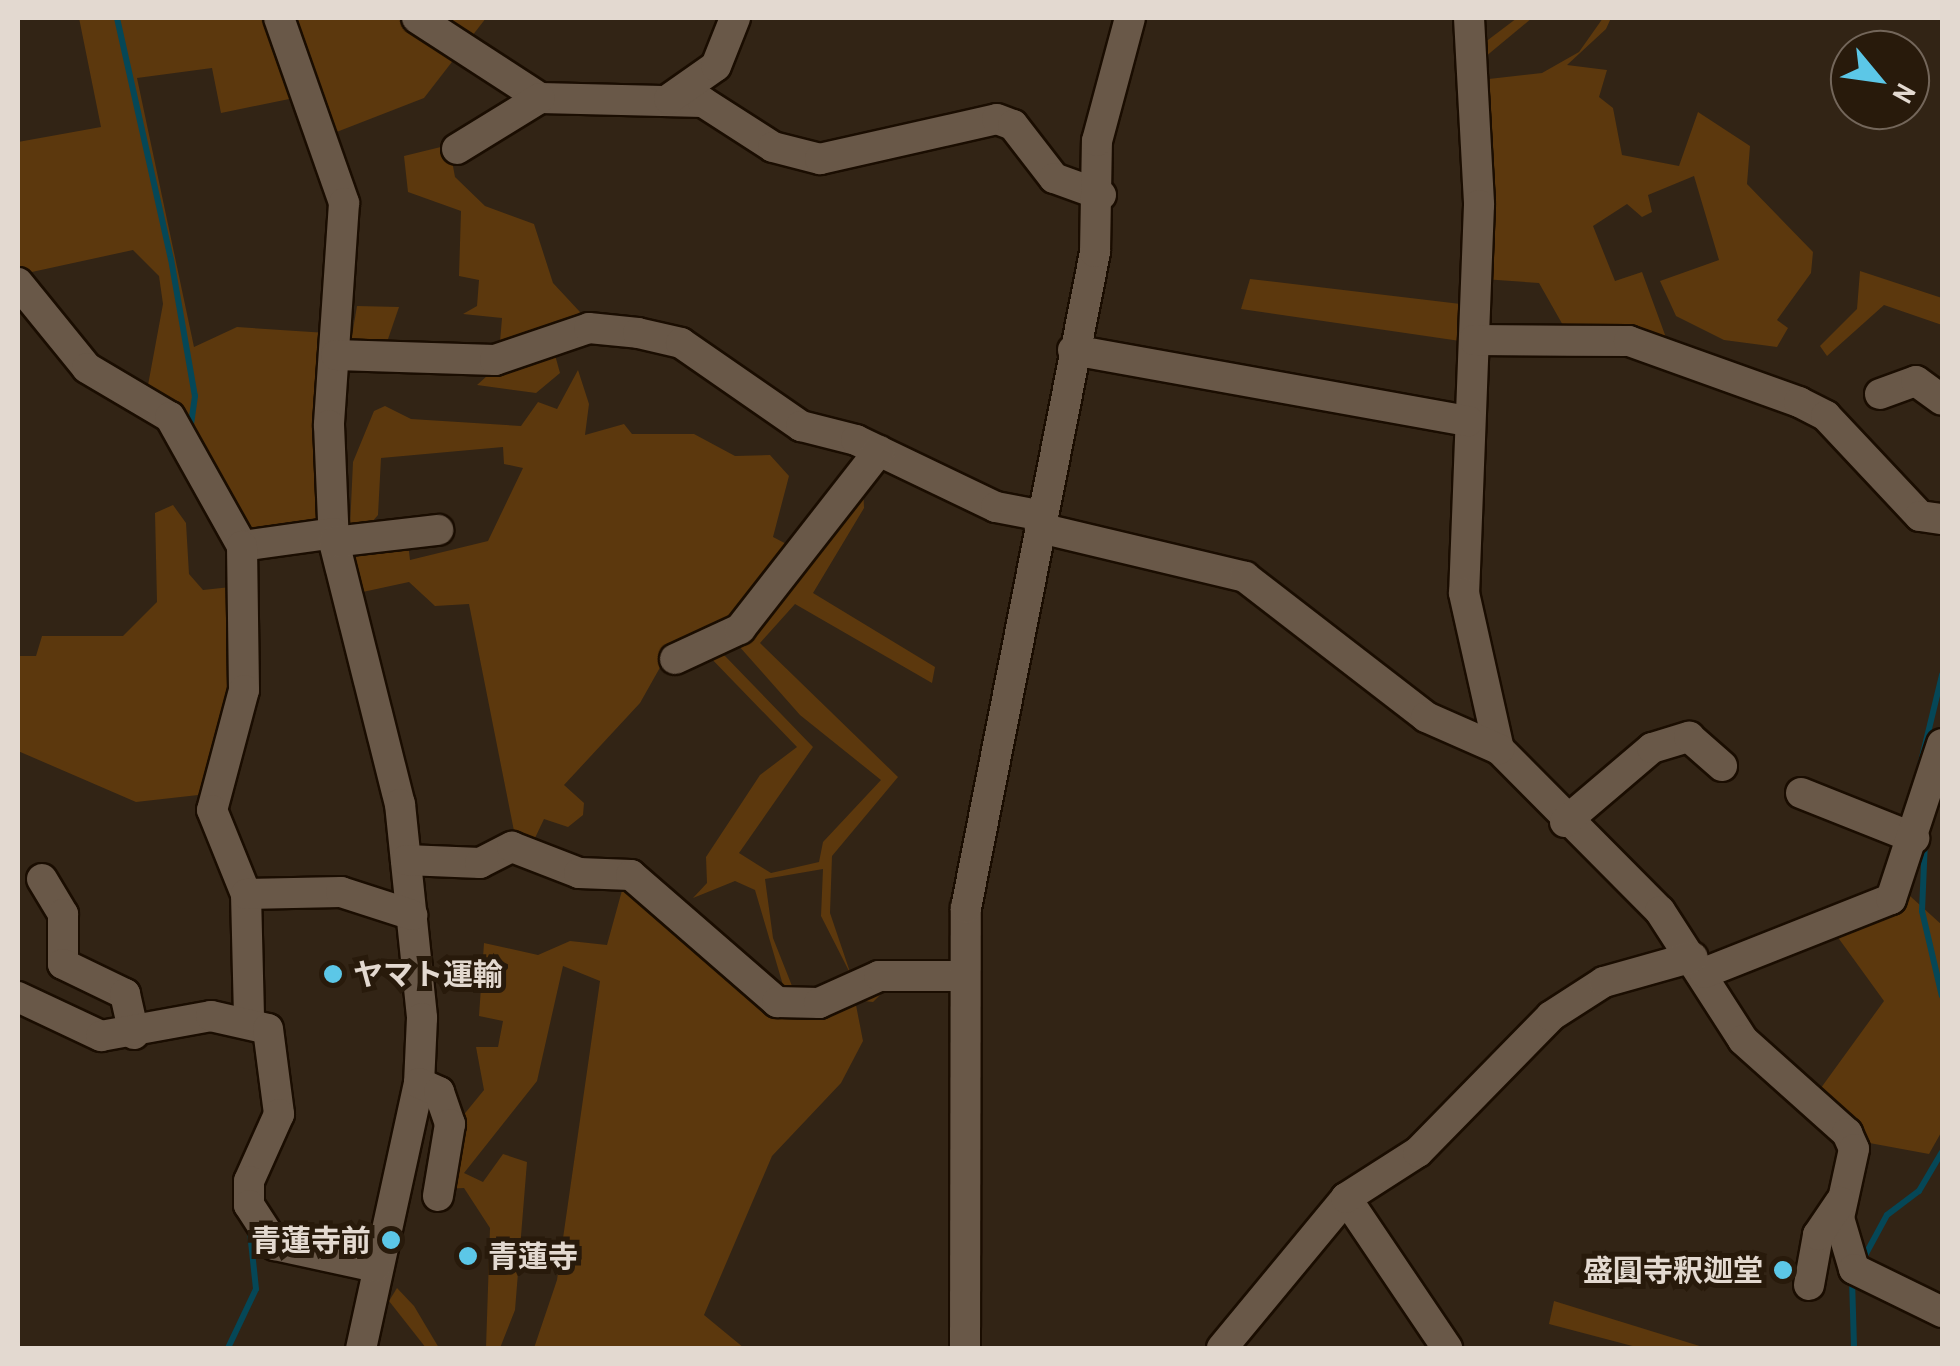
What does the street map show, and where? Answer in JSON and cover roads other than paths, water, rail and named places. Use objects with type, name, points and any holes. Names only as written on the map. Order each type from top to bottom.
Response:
[{"type":"street","points":[[279,18],[344,204],[336,355],[334,538],[406,860],[412,915],[419,1083],[376,1267],[362,1348]]},
{"type":"street","points":[[417,18],[540,98]]},
{"type":"street","points":[[668,98],[716,66],[736,18]]},
{"type":"street","points":[[965,1348],[972,1098],[962,976],[973,852],[1074,350],[1101,195],[1098,141],[1130,18]]},
{"type":"street","points":[[1469,18],[1479,205],[1464,593],[1499,749]]},
{"type":"street","points":[[458,149],[540,98],[668,98],[703,102],[774,147],[820,159],[996,118],[1013,125],[1054,178],[1101,195]]},
{"type":"street","points":[[18,282],[88,368],[170,418],[242,546],[244,690],[212,810],[246,894],[249,1019]]},
{"type":"street","points":[[336,355],[495,360],[612,327],[681,343],[801,426],[879,451],[996,506],[1041,522],[1244,577],[1426,716],[1499,749],[1565,822],[1660,911],[1699,965],[1744,1040],[1847,1133],[1854,1149],[1842,1201],[1840,1239],[1854,1269],[1942,1312]]},
{"type":"street","points":[[1474,340],[1629,340],[1799,402],[1826,416],[1920,516],[1942,519]]},
{"type":"street","points":[[1074,350],[1470,421]]},
{"type":"street","points":[[1880,394],[1916,382],[1942,400]]},
{"type":"street","points":[[675,660],[740,629],[879,451]]},
{"type":"street","points":[[242,546],[438,530]]},
{"type":"street","points":[[1565,822],[1652,748],[1688,738],[1722,766]]},
{"type":"street","points":[[1233,1345],[1346,1198],[1418,1152],[1578,994],[1699,965],[1891,899],[1942,744]]},
{"type":"street","points":[[1801,792],[1914,838]]},
{"type":"street","points":[[406,860],[480,862],[512,846],[579,873],[632,875],[776,1002],[819,1003],[879,976],[962,976]]},
{"type":"street","points":[[42,879],[63,914],[58,956],[124,994],[134,1034]]},
{"type":"street","points":[[246,894],[341,892],[412,915]]},
{"type":"street","points":[[18,997],[84,1032],[134,1034],[210,1016],[249,1019],[268,1028],[279,1086],[279,1114],[249,1180],[263,1237],[376,1267]]},
{"type":"street","points":[[419,1083],[439,1092],[450,1124],[438,1196]]},
{"type":"street","points":[[1346,1198],[1447,1348]]},
{"type":"street","points":[[1809,1285],[1818,1235],[1842,1201]]},
{"type":"waterway","points":[[117,18],[171,259],[195,396],[190,431]]},
{"type":"waterway","points":[[1920,766],[1942,675]]},
{"type":"waterway","points":[[1925,840],[1922,911],[1942,996]]},
{"type":"waterway","points":[[1862,1261],[1887,1215],[1919,1191],[1942,1152]]},
{"type":"waterway","points":[[228,1348],[256,1289],[250,1232]]},
{"type":"waterway","points":[[1852,1279],[1854,1348]]},
{"type":"place","name":"ヤマト運輸","points":[[333,974]]},
{"type":"place","name":"青蓮寺前","points":[[391,1240]]},
{"type":"place","name":"青蓮寺","points":[[468,1256]]},
{"type":"place","name":"盛圓寺釈迦堂","points":[[1783,1270]]}]
